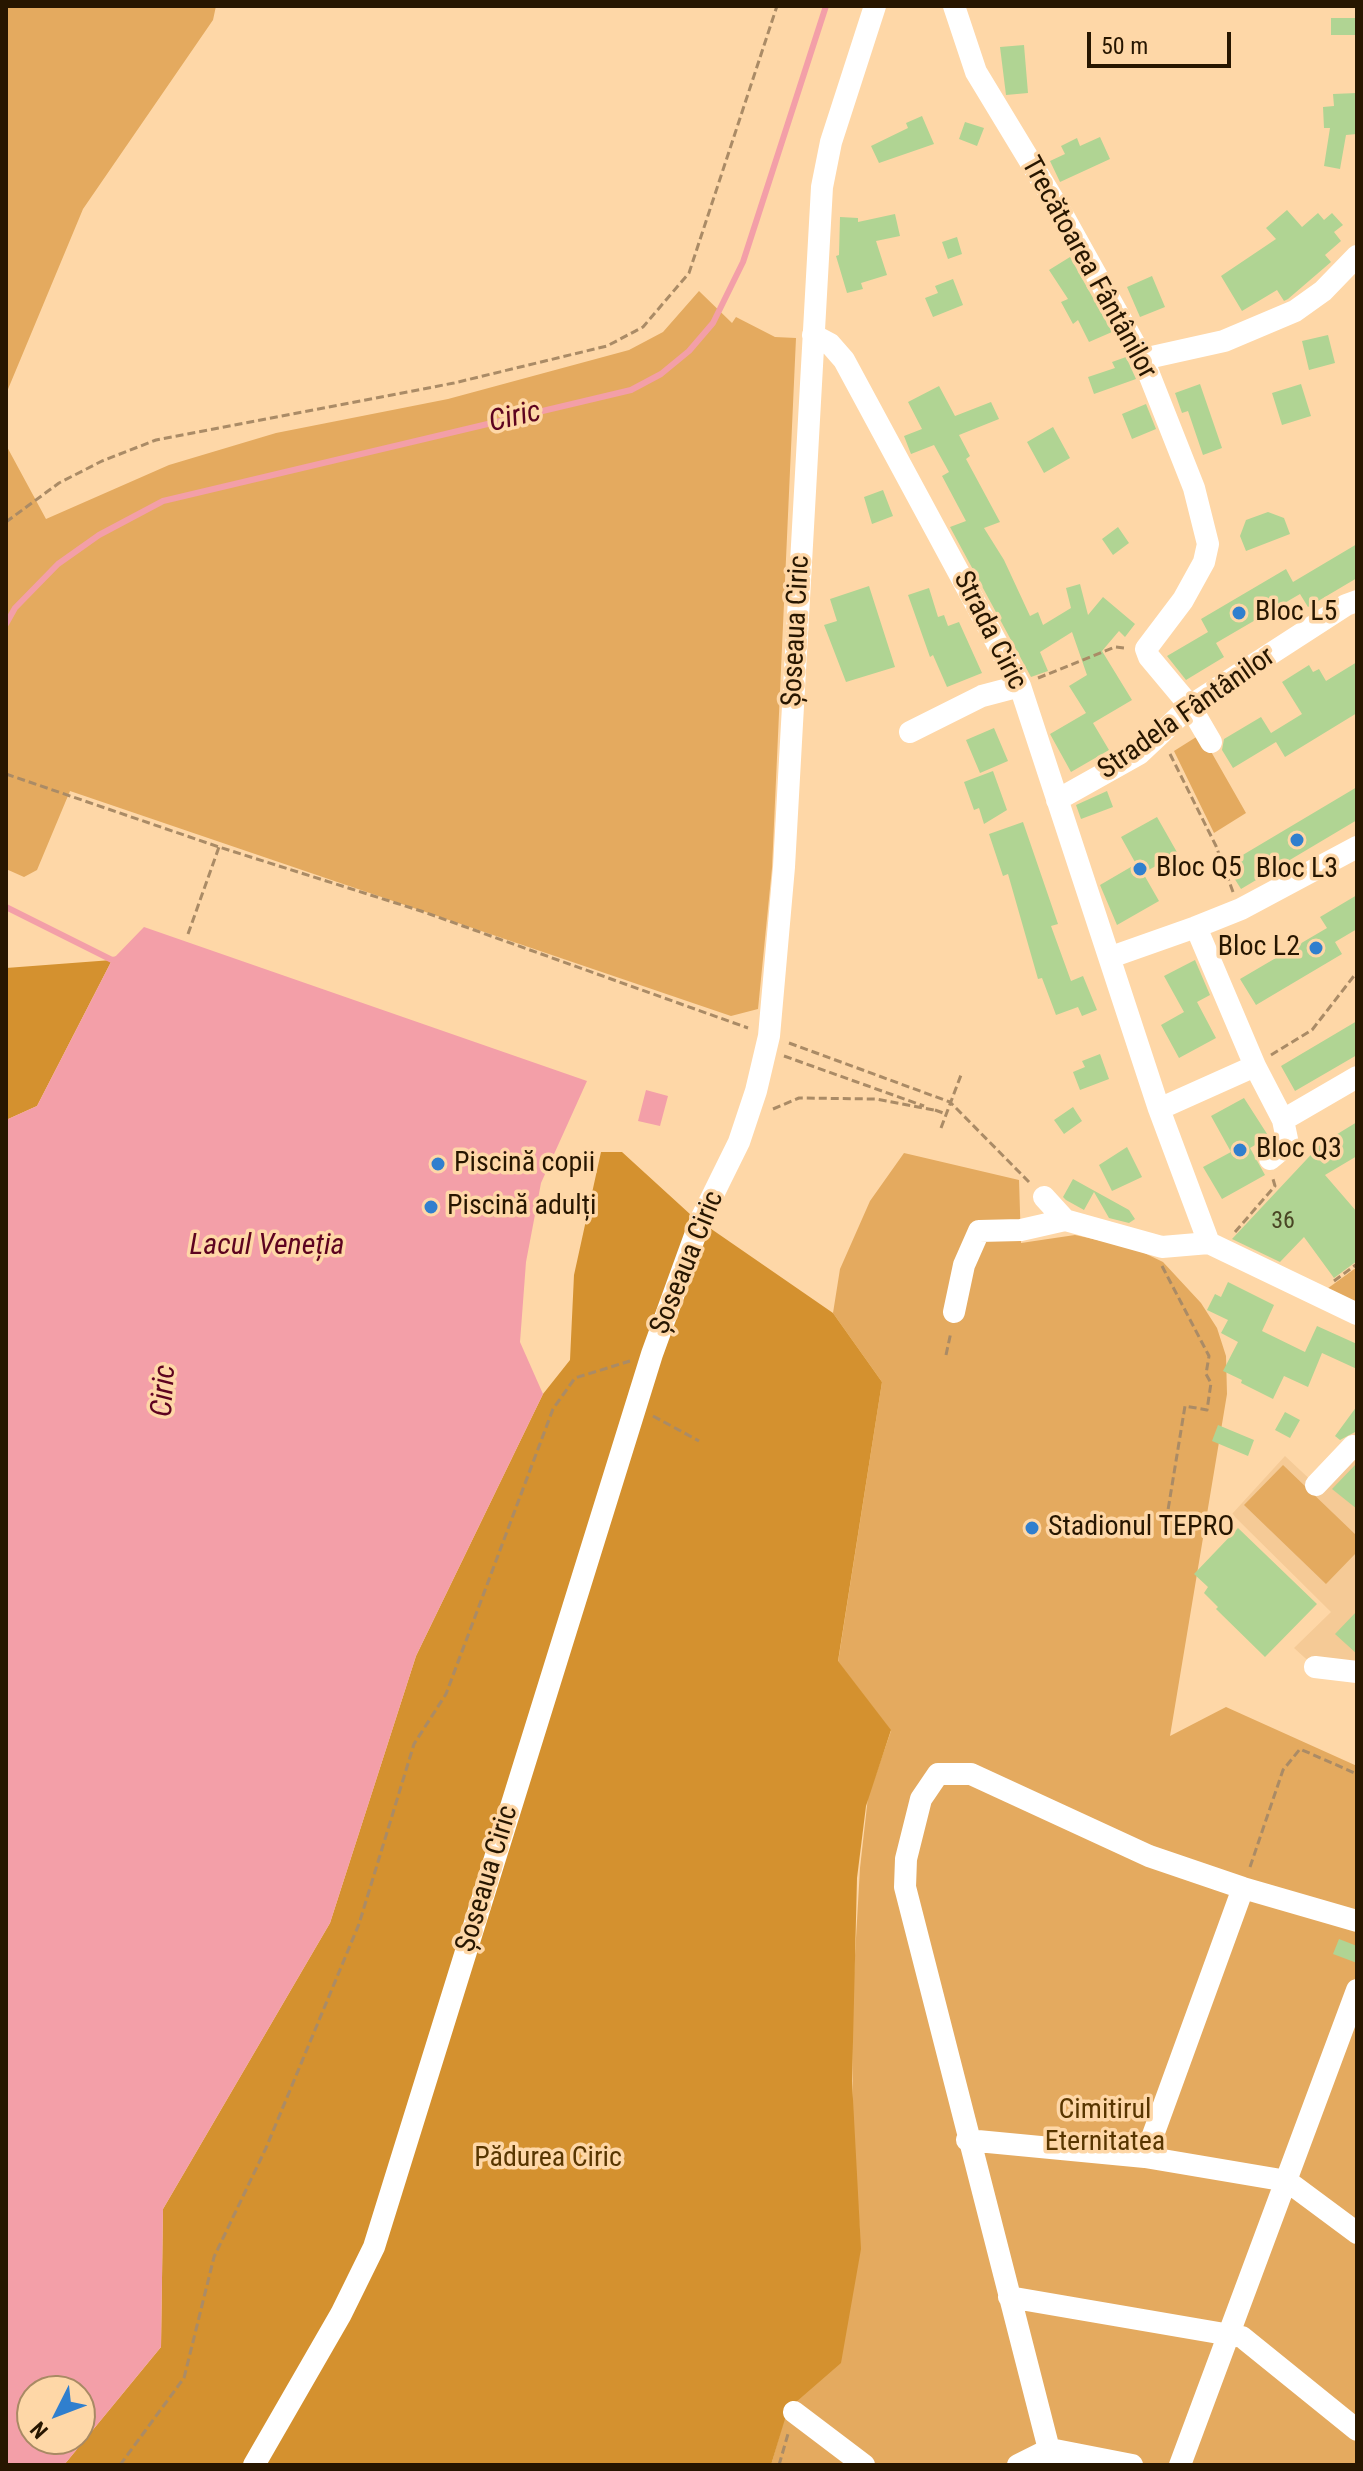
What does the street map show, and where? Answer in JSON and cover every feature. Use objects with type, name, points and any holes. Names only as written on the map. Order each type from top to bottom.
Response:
[{"type":"street","name":"Șoseaua Ciric","points":[[254,2465],[341,2314],[374,2247],[652,1354],[701,1219],[745,1124],[760,1040],[785,852],[822,187],[831,142],[875,6]]},
{"type":"street","name":"Trecătoarea Fântânilor","points":[[954,6],[976,72],[1065,219],[1143,359],[1194,488],[1208,544],[1204,562],[1183,600],[1146,649]]},
{"type":"street","points":[[1143,359],[1224,341],[1295,311],[1323,291],[1357,256]]},
{"type":"street","name":"Strada Ciric","points":[[813,335],[830,344],[844,360],[1020,686],[1159,1109],[1214,1247]]},
{"type":"street","name":"Stradela Fântânilor","points":[[1057,800],[1139,754],[1190,706],[1346,605],[1357,601]]},
{"type":"street","points":[[1146,649],[1149,657],[1190,706],[1211,742]]},
{"type":"street","points":[[910,732],[982,696],[1020,686]]},
{"type":"street","points":[[1111,957],[1241,909],[1357,847]]},
{"type":"street","points":[[1196,927],[1255,1066],[1283,1120],[1288,1144],[1270,1159]]},
{"type":"street","points":[[1159,1109],[1255,1066]]},
{"type":"street","points":[[1283,1120],[1357,1077]]},
{"type":"street","points":[[1044,1197],[1065,1220]]},
{"type":"street","points":[[954,1312],[964,1265],[979,1231],[1021,1230],[1065,1220],[1162,1247],[1214,1247],[1357,1314]]},
{"type":"street","points":[[1316,1485],[1356,1445]]},
{"type":"street","points":[[1315,1667],[1357,1672]]},
{"type":"street","points":[[1051,2457],[967,2140],[905,1887],[906,1859],[921,1799],[938,1774],[971,1774],[1149,1856],[1243,1888],[1357,1921]]},
{"type":"street","points":[[1145,2157],[1243,1888]]},
{"type":"street","points":[[1180,2465],[1357,1990]]},
{"type":"street","points":[[967,2140],[1145,2157],[1287,2181],[1357,2233]]},
{"type":"street","points":[[1009,2297],[1242,2337],[1357,2430]]},
{"type":"street","points":[[794,2412],[864,2465]]},
{"type":"street","points":[[1018,2465],[1051,2457],[1132,2465]]},
{"type":"path","points":[[6,522],[59,483],[102,461],[156,440],[470,379],[607,346],[643,327],[689,273],[777,6]]},
{"type":"path","points":[[1020,686],[1115,647],[1146,649]]},
{"type":"path","points":[[1169,752],[1193,796],[1241,909]]},
{"type":"path","points":[[6,774],[219,847],[421,911],[946,1114]]},
{"type":"path","points":[[188,934],[219,847]]},
{"type":"path","points":[[1255,1066],[1312,1030],[1357,972]]},
{"type":"path","points":[[795,1045],[950,1102],[1044,1197]]},
{"type":"path","points":[[941,1128],[961,1075]]},
{"type":"path","points":[[745,1124],[799,1098],[876,1099],[934,1110]]},
{"type":"path","points":[[1214,1247],[1275,1186],[1270,1159]]},
{"type":"path","points":[[1162,1247],[1159,1261],[1209,1356],[1206,1374],[1211,1383],[1207,1410],[1185,1406],[1167,1516]]},
{"type":"path","points":[[120,2465],[184,2378],[214,2257],[266,2148],[359,1924],[414,1744],[446,1694],[553,1409],[575,1378],[652,1354]]},
{"type":"path","points":[[636,1407],[699,1441]]},
{"type":"path","points":[[1243,1888],[1283,1770],[1300,1749],[1357,1774]]},
{"type":"path","points":[[779,2465],[794,2412]]},
{"type":"shaded area","points":[[1357,1449],[1357,1672],[1315,1667],[1294,1648],[1331,1612],[1232,1514],[1285,1456],[1316,1485]]},
{"type":"green space","points":[[6,6],[216,6],[213,20],[83,209],[6,394]]},
{"type":"green space","points":[[699,291],[732,323],[736,317],[775,337],[796,338],[772,868],[758,1009],[731,1016],[70,791],[37,870],[24,877],[6,869],[6,445],[46,519],[169,465],[276,433],[448,399],[629,350],[663,332]]},
{"type":"green space","points":[[1201,734],[1246,813],[1214,833],[1174,751]]},
{"type":"green space","points":[[112,960],[37,1106],[6,1120],[6,968]]},
{"type":"green space","name":"Pădurea Ciric","points":[[601,1152],[622,1152],[691,1215],[833,1313],[882,1382],[838,1661],[891,1730],[866,1806],[857,1878],[852,2081],[861,2249],[841,2363],[788,2409],[771,2465],[64,2465],[72,2455],[96,2455],[96,2426],[161,2347],[163,2209],[330,1923],[416,1656],[543,1394],[570,1360],[574,1275]]},
{"type":"green space","name":"Cimitirul Eternitatea","points":[[904,1153],[1019,1180],[1021,1243],[1075,1235],[1134,1248],[1163,1262],[1201,1303],[1217,1328],[1226,1356],[1227,1394],[1170,1736],[1226,1707],[1357,1766],[1357,2465],[771,2465],[788,2406],[841,2356],[860,2236],[853,2131],[852,2008],[860,1868],[868,1797],[891,1731],[838,1662],[882,1382],[833,1313],[840,1269],[870,1201]]},
{"type":"green space","points":[[1357,1267],[1357,1311],[1320,1294]]},
{"type":"green space","points":[[1283,1465],[1357,1536],[1357,1552],[1326,1584],[1244,1505]]},
{"type":"water","name":"Lacul Veneția","points":[[144,927],[587,1081],[541,1183],[526,1262],[520,1342],[543,1394],[416,1656],[330,1923],[163,2209],[161,2347],[96,2426],[96,2375],[16,2375],[16,2455],[72,2455],[64,2465],[6,2465],[6,1120],[37,1106],[112,960]]},
{"type":"water","points":[[646,1090],[668,1096],[660,1126],[638,1121]]},
{"type":"building","points":[[1331,18],[1357,18],[1357,35],[1331,35]]},
{"type":"building","points":[[1024,45],[1028,93],[1006,95],[1000,47]]},
{"type":"building","points":[[1357,93],[1357,134],[1346,135],[1340,169],[1324,166],[1330,128],[1324,128],[1323,107],[1334,106],[1333,94]]},
{"type":"building","points":[[922,116],[934,144],[879,163],[871,146],[908,128],[906,123]]},
{"type":"building","points":[[965,122],[984,128],[977,146],[959,139]]},
{"type":"building","points":[[1100,137],[1110,159],[1060,182],[1050,161],[1065,154],[1061,146],[1077,138],[1080,146]]},
{"type":"building","points":[[1287,210],[1302,227],[1318,213],[1324,220],[1332,213],[1343,225],[1334,232],[1341,241],[1325,255],[1331,262],[1288,299],[1284,301],[1277,290],[1242,311],[1221,276],[1276,239],[1266,228]]},
{"type":"building","points":[[895,214],[900,236],[876,241],[887,275],[861,283],[863,289],[847,293],[836,256],[839,255],[840,217],[858,218],[858,222]]},
{"type":"building","points":[[957,237],[962,254],[948,259],[942,242]]},
{"type":"building","points":[[1070,257],[1112,332],[1089,342],[1078,320],[1073,324],[1061,302],[1068,299],[1049,270]]},
{"type":"building","points":[[1152,276],[1165,307],[1140,317],[1127,287]]},
{"type":"building","points":[[953,279],[963,305],[933,317],[925,298],[938,293],[935,286]]},
{"type":"building","points":[[1328,335],[1335,363],[1309,370],[1302,341]]},
{"type":"building","points":[[1126,357],[1136,379],[1094,394],[1088,377],[1115,368],[1112,362]]},
{"type":"building","points":[[1200,384],[1222,448],[1203,455],[1188,411],[1182,413],[1175,393]]},
{"type":"building","points":[[1301,384],[1311,416],[1282,425],[1272,393]]},
{"type":"building","points":[[939,386],[955,416],[991,402],[999,419],[959,435],[970,456],[966,459],[1000,522],[984,528],[1004,560],[1030,616],[1038,612],[1043,625],[1071,608],[1066,588],[1080,584],[1088,615],[1103,597],[1135,624],[1125,637],[1119,631],[1102,651],[1132,700],[1093,723],[1109,750],[1071,772],[1050,734],[1086,713],[1069,686],[1087,675],[1072,632],[1040,652],[1048,671],[1031,677],[950,527],[966,521],[942,476],[949,472],[934,445],[911,454],[904,436],[922,429],[908,402]]},
{"type":"building","points":[[1146,404],[1156,429],[1132,439],[1122,414]]},
{"type":"building","points":[[1053,427],[1070,458],[1044,473],[1027,442]]},
{"type":"building","points":[[883,490],[893,516],[872,524],[864,497]]},
{"type":"building","points":[[1268,512],[1284,518],[1290,534],[1246,551],[1240,536],[1246,520]]},
{"type":"building","points":[[1118,527],[1129,543],[1113,555],[1102,539]]},
{"type":"building","name":"Bloc L5","points":[[1357,544],[1357,578],[1308,607],[1300,594],[1216,643],[1224,657],[1186,680],[1167,656],[1208,632],[1201,619],[1286,569],[1293,582]]},
{"type":"building","points":[[869,586],[895,667],[846,682],[824,625],[837,621],[830,599]]},
{"type":"building","points":[[929,588],[938,617],[944,615],[948,626],[959,622],[982,673],[947,687],[933,655],[930,657],[908,595]]},
{"type":"building","points":[[1357,662],[1357,713],[1285,757],[1276,742],[1233,768],[1222,750],[1224,739],[1261,717],[1271,733],[1302,714],[1282,682],[1309,665],[1313,672],[1319,669],[1326,681]]},
{"type":"building","points":[[994,728],[1008,761],[980,773],[966,740]]},
{"type":"building","points":[[993,771],[1007,810],[984,824],[979,808],[974,810],[964,782]]},
{"type":"building","name":"Bloc L3","points":[[1357,787],[1357,820],[1241,889],[1231,873],[1241,867],[1236,859]]},
{"type":"building","points":[[1107,791],[1113,807],[1081,819],[1076,805]]},
{"type":"building","name":"Bloc Q5","points":[[1157,817],[1178,854],[1143,873],[1159,901],[1117,925],[1100,885],[1136,864],[1121,837]]},
{"type":"building","points":[[1023,822],[1058,924],[1051,926],[1071,981],[1083,976],[1097,1010],[1082,1016],[1078,1007],[1056,1015],[1042,978],[1038,979],[1008,874],[1003,876],[989,834]]},
{"type":"building","name":"Bloc L2","points":[[1357,895],[1357,929],[1335,942],[1342,954],[1256,1005],[1240,979],[1327,928],[1320,917]]},
{"type":"building","points":[[1195,960],[1210,995],[1197,1002],[1216,1038],[1179,1058],[1161,1025],[1184,1012],[1164,976]]},
{"type":"building","points":[[1357,1021],[1357,1055],[1295,1091],[1281,1066]]},
{"type":"building","points":[[1100,1054],[1109,1079],[1080,1090],[1073,1072],[1085,1067],[1082,1061]]},
{"type":"building","name":"Bloc Q3","points":[[1244,1098],[1269,1137],[1250,1148],[1265,1175],[1222,1199],[1203,1167],[1231,1152],[1211,1116]]},
{"type":"building","points":[[1073,1107],[1082,1121],[1064,1134],[1054,1120]]},
{"type":"building","points":[[1357,1122],[1357,1156],[1325,1175],[1357,1212],[1357,1261],[1334,1278],[1304,1237],[1280,1262],[1232,1239],[1321,1144]]},
{"type":"building","points":[[1127,1147],[1142,1177],[1112,1191],[1099,1165]]},
{"type":"building","points":[[1073,1179],[1129,1210],[1135,1219],[1129,1223],[1109,1218],[1094,1192],[1084,1210],[1066,1200],[1063,1197]]},
{"type":"building","points":[[1228,1282],[1274,1305],[1262,1331],[1305,1352],[1317,1326],[1357,1344],[1357,1369],[1322,1353],[1308,1387],[1284,1376],[1273,1399],[1223,1371],[1238,1342],[1221,1333],[1228,1320],[1207,1310],[1215,1294],[1221,1297]]},
{"type":"building","points":[[1357,1406],[1357,1431],[1340,1440],[1335,1436]]},
{"type":"building","points":[[1285,1412],[1300,1420],[1290,1438],[1275,1430]]},
{"type":"building","points":[[1218,1425],[1254,1440],[1248,1456],[1212,1441]]},
{"type":"building","points":[[1357,1463],[1357,1509],[1332,1489]]},
{"type":"building","points":[[1238,1528],[1317,1604],[1265,1657],[1216,1609],[1218,1607],[1204,1593],[1208,1587],[1194,1574]]},
{"type":"building","points":[[1357,1611],[1357,1654],[1335,1634]]},
{"type":"building","points":[[1339,1939],[1357,1946],[1357,1963],[1333,1954]]},
{"type":"waterway","name":"Ciric","points":[[6,624],[15,608],[58,564],[99,535],[163,501],[631,390],[661,374],[689,351],[713,323],[743,262],[826,6]]},
{"type":"waterway","name":"Ciric","points":[[6,907],[112,960],[118,959]]},
{"type":"place","name":"Bloc L5","points":[[1239,613]]},
{"type":"place","name":"Bloc L3","points":[[1297,840]]},
{"type":"place","name":"Bloc Q5","points":[[1140,869]]},
{"type":"place","name":"Bloc L2","points":[[1316,948]]},
{"type":"place","name":"Bloc Q3","points":[[1240,1150]]},
{"type":"place","name":"Piscină copii","points":[[438,1164]]},
{"type":"place","name":"Piscină adulți","points":[[431,1207]]},
{"type":"place","name":"Stadionul TEPRO","points":[[1032,1528]]}]
